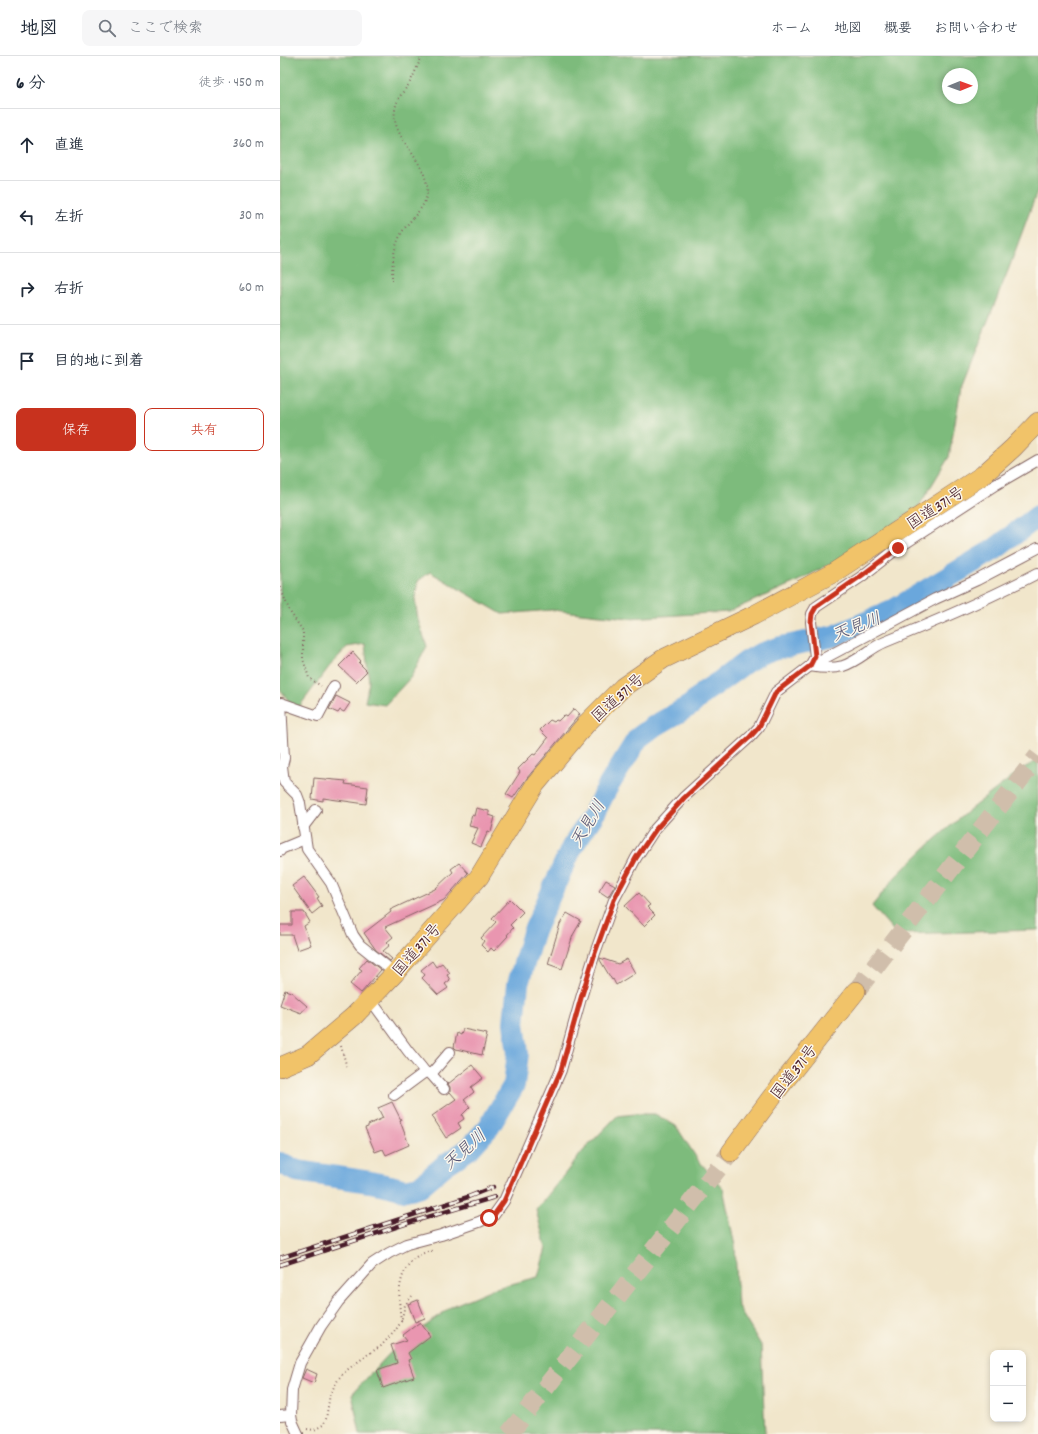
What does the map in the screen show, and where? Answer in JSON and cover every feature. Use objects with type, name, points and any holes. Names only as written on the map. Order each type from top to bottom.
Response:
[{"type":"highway","name":"国道371号","points":[[280,1067],[308,1055],[354,1016],[396,974],[479,877],[535,785],[586,724],[623,687],[663,659],[754,615],[833,573],[983,475],[1013,448],[1038,422]]},
{"type":"highway","name":"国道371号","points":[[731,1152],[771,1098],[856,991]]},
{"type":"street","points":[[1038,460],[995,485],[898,548],[816,607],[812,614],[811,622],[813,661],[820,668],[834,668],[850,664],[884,642],[983,601],[1038,573]]},
{"type":"street","points":[[298,1434],[292,1421],[292,1390],[300,1363],[317,1332],[338,1302],[372,1264],[389,1252],[407,1244],[441,1235],[479,1222],[494,1215],[504,1201],[561,1070],[581,998],[614,900],[636,858],[656,829],[684,798],[755,732],[759,727],[776,692],[813,661],[935,599],[977,580],[1038,548]]},
{"type":"street","points":[[332,689],[318,716],[281,703],[284,758],[282,766],[284,782],[297,795],[300,803],[303,827],[308,848],[331,883],[357,940],[369,953],[396,974]]},
{"type":"street","points":[[303,827],[316,810]]},
{"type":"street","points":[[280,851],[281,849],[306,839]]},
{"type":"street","points":[[370,999],[408,1051],[444,1089]]},
{"type":"street","points":[[394,1095],[428,1073],[450,1052]]},
{"type":"street","points":[[280,1416],[292,1415]]},
{"type":"path","points":[[392,281],[392,259],[395,247],[401,233],[421,209],[427,194],[426,181],[413,153],[397,128],[395,120],[397,100],[410,81],[422,56]]},
{"type":"path","points":[[280,587],[290,612],[303,631],[303,659],[309,678],[332,689]]},
{"type":"path","points":[[341,1043],[347,1068]]},
{"type":"path","points":[[401,1322],[399,1306],[402,1276],[416,1257],[435,1249]]},
{"type":"path","points":[[292,1415],[304,1428],[308,1430],[314,1430],[322,1426],[326,1418],[330,1394],[339,1378],[366,1355],[380,1346],[396,1331],[401,1322],[405,1305],[412,1296]]},
{"type":"green space","points":[[280,56],[1038,56],[1038,189],[1009,268],[961,388],[949,457],[919,506],[859,549],[796,582],[728,612],[629,618],[552,610],[502,614],[430,572],[418,581],[415,599],[418,620],[427,646],[411,677],[385,705],[365,702],[369,682],[365,644],[347,647],[329,667],[296,711],[280,689]]},
{"type":"green space","points":[[1038,760],[1038,930],[902,934],[893,930],[872,906],[896,876],[969,810],[1022,769]]},
{"type":"green space","points":[[655,1114],[676,1126],[698,1160],[723,1188],[735,1246],[738,1307],[761,1345],[765,1434],[360,1434],[352,1394],[390,1353],[452,1306],[492,1289],[538,1277],[546,1248],[536,1210],[583,1151],[617,1116]]},
{"type":"building","points":[[353,652],[361,661],[359,663],[367,671],[356,682],[339,666]]},
{"type":"building","points":[[336,696],[350,703],[344,712],[340,710],[338,713],[329,709]]},
{"type":"building","points":[[574,709],[580,714],[527,778],[513,798],[506,794],[520,772],[518,769],[533,754],[535,755],[548,738],[540,730],[550,720],[554,722],[556,720],[558,721],[564,715],[567,717]]},
{"type":"building","points":[[314,778],[346,781],[345,784],[368,787],[366,804],[323,798],[323,801],[312,799]]},
{"type":"building","points":[[476,808],[489,811],[489,815],[495,817],[491,832],[488,831],[481,847],[471,843],[478,828],[469,826]]},
{"type":"building","points":[[459,863],[468,873],[444,900],[385,927],[393,937],[387,942],[390,945],[383,951],[392,959],[390,961],[376,950],[364,933],[391,912],[390,910],[435,889],[453,872],[451,869]]},
{"type":"building","points":[[304,877],[319,897],[317,898],[322,906],[312,914],[292,886]]},
{"type":"building","points":[[606,880],[615,885],[608,897],[599,891]]},
{"type":"building","points":[[639,893],[650,905],[647,907],[655,915],[644,926],[625,906]]},
{"type":"building","points":[[510,899],[523,912],[510,925],[513,928],[507,935],[508,936],[494,951],[491,948],[488,952],[481,945],[484,941],[481,938],[496,922],[492,918]]},
{"type":"building","points":[[292,912],[304,912],[310,922],[304,926],[311,945],[297,950],[292,935],[280,935],[280,925],[292,925]]},
{"type":"building","points":[[567,913],[581,921],[573,935],[562,969],[548,964],[560,924]]},
{"type":"building","points":[[600,958],[618,964],[627,959],[635,973],[616,985]]},
{"type":"building","points":[[367,959],[381,970],[361,993],[350,984],[362,970],[359,968]]},
{"type":"building","points":[[432,961],[436,967],[442,963],[450,973],[447,975],[450,980],[445,984],[448,988],[438,995],[422,978],[425,975],[421,970]]},
{"type":"building","points":[[285,990],[291,992],[307,1006],[301,1013],[280,1005]]},
{"type":"building","points":[[463,1029],[487,1034],[482,1055],[456,1049],[454,1047],[457,1033],[461,1035]]},
{"type":"building","points":[[472,1065],[483,1078],[471,1087],[474,1092],[464,1100],[470,1107],[462,1115],[464,1119],[458,1123],[461,1128],[446,1138],[432,1116],[456,1099],[450,1092],[450,1087],[448,1084]]},
{"type":"building","points":[[392,1102],[401,1120],[400,1121],[409,1145],[386,1155],[383,1149],[375,1152],[365,1128],[383,1118],[378,1108]]},
{"type":"building","points":[[418,1300],[425,1318],[415,1322],[408,1304]]},
{"type":"building","points":[[420,1322],[430,1336],[408,1353],[411,1359],[408,1360],[414,1377],[383,1388],[377,1370],[397,1363],[391,1345],[407,1340],[403,1335]]},
{"type":"building","points":[[306,1369],[317,1374],[314,1383],[302,1378]]},
{"type":"waterway","name":"天見川","points":[[280,1163],[297,1171],[370,1182],[405,1190],[419,1187],[446,1164],[469,1149],[489,1127],[514,1085],[518,1053],[514,1023],[518,984],[533,933],[572,847],[592,817],[607,788],[638,738],[653,727],[691,705],[704,692],[746,662],[760,654],[777,648],[834,636],[892,611],[995,549],[1038,516]]},
{"type":"tunnel","points":[[856,991],[1038,756]]},
{"type":"tunnel","points":[[509,1434],[731,1152]]},
{"type":"railway","points":[[280,1258],[468,1197],[493,1187]]},
{"type":"railway","points":[[280,1265],[408,1223],[495,1197]]},
{"type":"route","points":[[489,1218],[494,1215],[504,1201],[561,1070],[595,953],[614,900],[636,858],[656,829],[684,798],[759,727],[776,692],[810,666],[815,656],[811,622],[812,614],[816,607],[898,548]]}]
